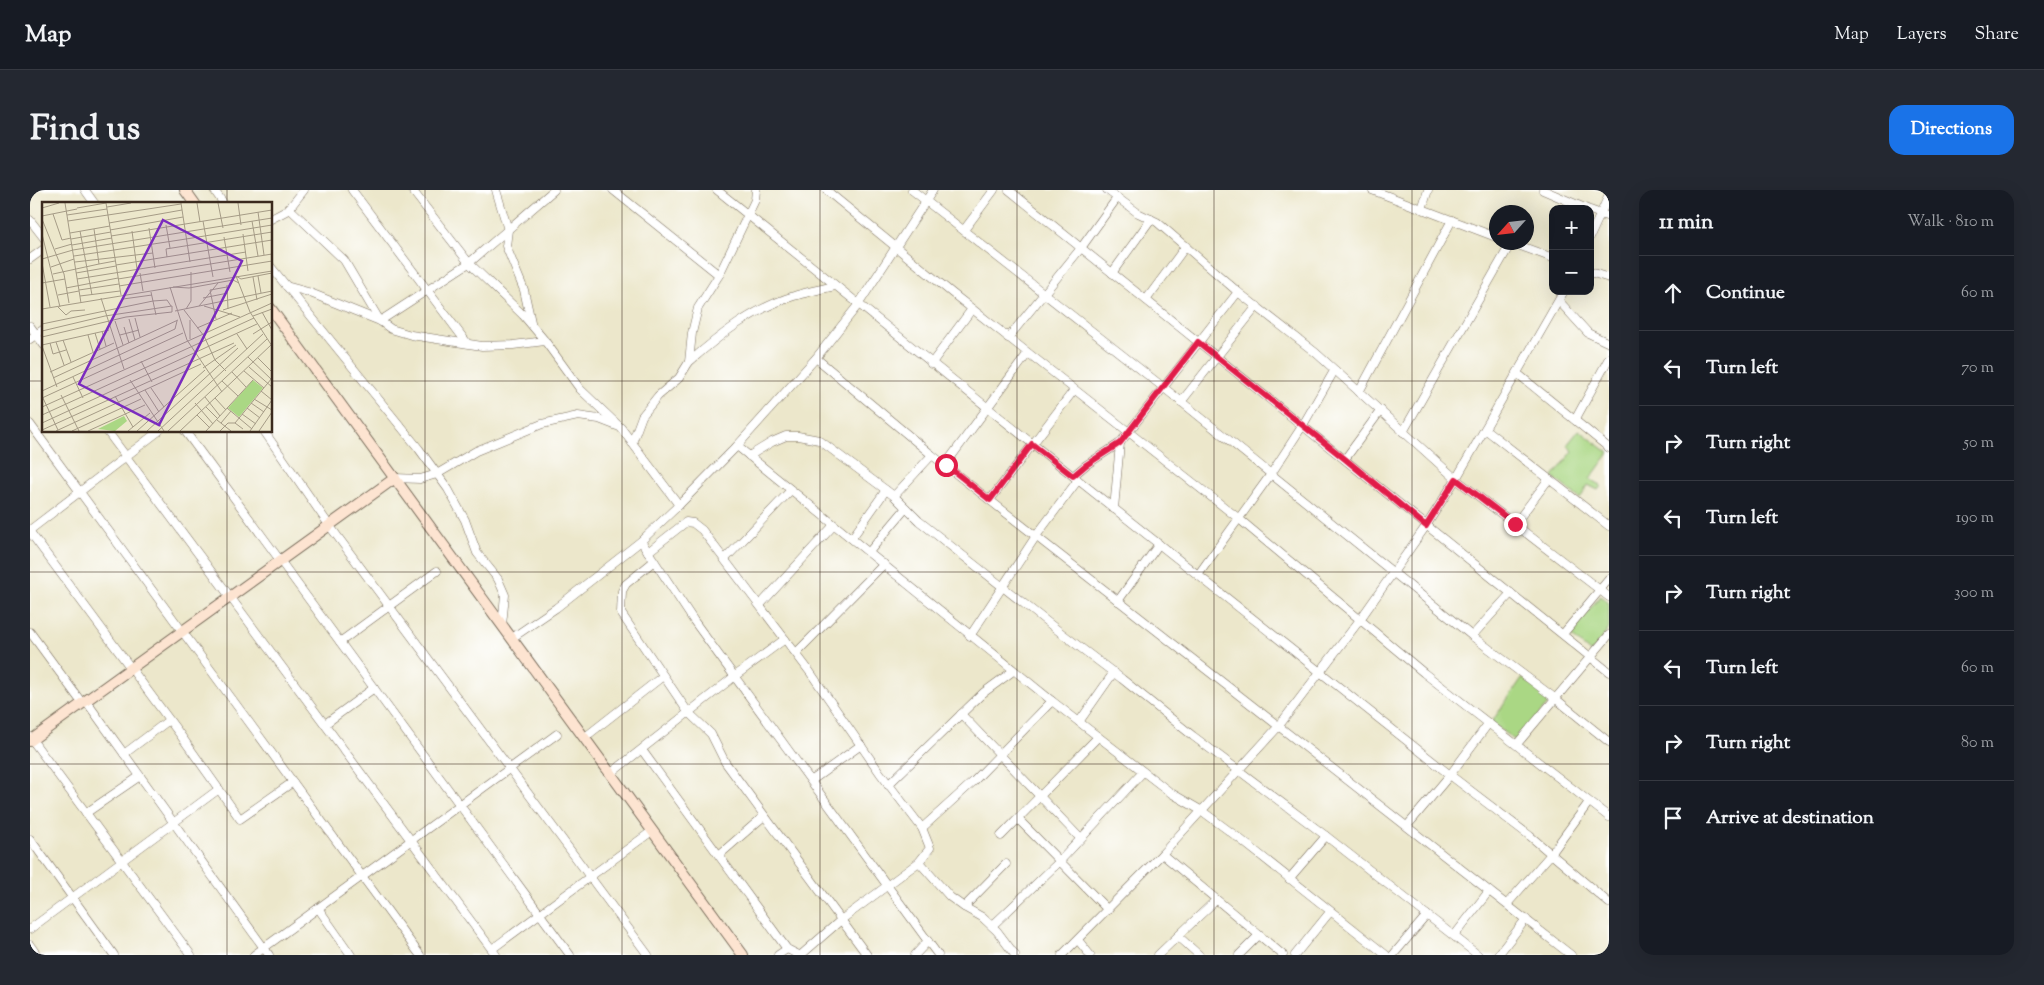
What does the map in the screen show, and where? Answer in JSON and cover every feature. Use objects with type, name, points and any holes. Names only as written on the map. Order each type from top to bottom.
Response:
[{"type":"street","points":[[85,190],[94,202]]},
{"type":"street","points":[[185,190],[194,202]]},
{"type":"street","points":[[214,190],[223,202]]},
{"type":"street","points":[[272,218],[290,208],[304,190]]},
{"type":"street","points":[[352,190],[467,343]]},
{"type":"street","points":[[412,190],[470,263],[546,341],[580,389],[621,428],[679,505]]},
{"type":"street","points":[[496,190],[508,230],[506,246],[524,290],[531,324]]},
{"type":"street","points":[[380,321],[470,263],[554,190]]},
{"type":"street","points":[[613,190],[720,275]]},
{"type":"street","points":[[717,190],[931,364],[1320,670],[1551,854],[1609,903]]},
{"type":"street","points":[[689,362],[692,333],[698,308],[720,275],[755,200],[756,190]]},
{"type":"street","points":[[826,190],[972,310],[1238,518],[1360,621],[1488,724],[1517,744],[1609,817]]},
{"type":"street","points":[[912,190],[1181,402],[1472,636],[1556,699],[1609,742]]},
{"type":"street","points":[[512,638],[556,608],[641,541],[737,446],[816,358],[858,305],[932,190]]},
{"type":"street","points":[[964,230],[994,190]]},
{"type":"street","points":[[1009,190],[1609,672]]},
{"type":"street","points":[[1107,190],[1138,213],[1151,219],[1186,246],[1238,292],[1316,354],[1381,410],[1456,479],[1609,598]]},
{"type":"street","points":[[1372,190],[1394,194],[1422,209],[1489,234]]},
{"type":"street","points":[[1422,209],[1428,190]]},
{"type":"street","points":[[1543,190],[1579,205]]},
{"type":"street","points":[[1594,230],[1609,195]]},
{"type":"street","points":[[1008,338],[1081,248],[1117,198]]},
{"type":"street","points":[[290,208],[344,260],[380,321]]},
{"type":"street","points":[[1594,212],[1609,218]]},
{"type":"street","points":[[1112,273],[1151,219]]},
{"type":"street","points":[[30,220],[42,235]]},
{"type":"street","points":[[1360,392],[1452,220]]},
{"type":"street","points":[[1146,300],[1186,246]]},
{"type":"street","points":[[30,259],[42,250]]},
{"type":"street","points":[[1403,432],[1507,250]]},
{"type":"street","points":[[1531,250],[1549,257]]},
{"type":"street","points":[[272,268],[448,489],[465,520],[476,553],[498,579],[505,595],[502,625]]},
{"type":"street","points":[[1594,273],[1609,278]]},
{"type":"street","points":[[286,286],[308,292],[380,321],[391,329],[410,334],[490,346],[546,341]]},
{"type":"street","points":[[632,443],[642,416],[658,396],[679,378],[689,362],[734,327],[764,308],[793,296],[835,286]]},
{"type":"street","points":[[970,636],[1036,536],[1086,465],[1120,443],[1238,292]]},
{"type":"street","points":[[1062,955],[1162,854],[1278,727],[1320,670],[1360,621],[1456,479],[1562,295]]},
{"type":"street","points":[[1559,301],[1588,333],[1609,344]]},
{"type":"street","points":[[1181,402],[1257,306]]},
{"type":"street","points":[[272,310],[743,955]]},
{"type":"street","points":[[931,364],[972,310]]},
{"type":"street","points":[[30,326],[33,337]]},
{"type":"street","points":[[946,465],[1028,353]]},
{"type":"street","points":[[816,358],[990,500],[1571,955]]},
{"type":"street","points":[[1575,420],[1609,358]]},
{"type":"street","points":[[1198,575],[1304,426],[1334,371]]},
{"type":"street","points":[[1518,374],[1609,448]]},
{"type":"street","points":[[990,500],[1074,390]]},
{"type":"street","points":[[1345,459],[1381,410]]},
{"type":"street","points":[[191,955],[31,739],[395,478],[420,479],[437,474],[476,451],[542,424],[578,416],[599,419],[621,428]]},
{"type":"street","points":[[30,424],[420,955]]},
{"type":"street","points":[[1485,429],[1609,526]]},
{"type":"street","points":[[108,432],[494,952],[540,914],[652,831]]},
{"type":"street","points":[[159,432],[30,531],[240,819],[293,782]]},
{"type":"street","points":[[186,432],[570,955]]},
{"type":"street","points":[[265,432],[329,525],[648,955]]},
{"type":"street","points":[[749,456],[786,436],[810,437],[819,440],[894,496],[950,547],[1114,672],[1192,736],[1239,769],[1478,955]]},
{"type":"street","points":[[1114,509],[1120,443]]},
{"type":"street","points":[[737,446],[1013,671],[1171,794],[1202,811],[1240,839],[1386,955]]},
{"type":"street","points":[[894,496],[932,454]]},
{"type":"street","points":[[1515,524],[1548,480]]},
{"type":"street","points":[[725,559],[791,490]]},
{"type":"street","points":[[852,538],[886,490]]},
{"type":"street","points":[[869,552],[906,508]]},
{"type":"street","points":[[642,750],[787,949],[800,955],[841,920],[919,862],[930,848],[922,828],[888,785],[796,653],[702,530],[688,521],[648,552]]},
{"type":"street","points":[[760,605],[834,525]]},
{"type":"street","points":[[641,541],[694,621],[938,955]]},
{"type":"street","points":[[1118,601],[1159,544]]},
{"type":"street","points":[[654,561],[626,584],[622,591],[621,613],[688,712],[711,734],[725,762],[867,955]]},
{"type":"street","points":[[796,653],[884,564]]},
{"type":"street","points":[[340,642],[437,571]]},
{"type":"street","points":[[1563,634],[1609,579]]},
{"type":"street","points":[[1472,636],[1511,593]]},
{"type":"street","points":[[30,632],[124,754],[266,952]]},
{"type":"street","points":[[1517,744],[1609,635]]},
{"type":"street","points":[[610,774],[734,676],[785,639]]},
{"type":"street","points":[[888,785],[984,693],[1013,671]]},
{"type":"street","points":[[1079,722],[1114,672]]},
{"type":"street","points":[[584,738],[663,676]]},
{"type":"street","points":[[325,724],[374,688]]},
{"type":"street","points":[[922,828],[974,781],[1052,701]]},
{"type":"street","points":[[961,714],[1080,838]]},
{"type":"street","points":[[124,754],[169,720]]},
{"type":"street","points":[[1407,826],[1450,775],[1488,724]]},
{"type":"street","points":[[254,955],[266,952],[318,908],[557,734]]},
{"type":"street","points":[[1001,836],[1098,737]]},
{"type":"street","points":[[811,781],[861,745]]},
{"type":"street","points":[[992,926],[1059,862],[1143,772]]},
{"type":"street","points":[[86,813],[140,776]]},
{"type":"street","points":[[30,929],[219,789]]},
{"type":"street","points":[[1507,904],[1551,854],[1589,802]]},
{"type":"street","points":[[719,855],[764,816]]},
{"type":"street","points":[[1018,819],[1108,910]]},
{"type":"street","points":[[1289,879],[1326,836]]},
{"type":"street","points":[[30,839],[114,955]]},
{"type":"street","points":[[1162,854],[1283,955]]},
{"type":"street","points":[[919,862],[950,897],[982,917],[992,926],[1015,955]]},
{"type":"street","points":[[964,907],[1006,864]]},
{"type":"street","points":[[1454,936],[1489,891]]},
{"type":"street","points":[[1158,955],[1216,900]]},
{"type":"street","points":[[318,908],[351,955]]},
{"type":"street","points":[[1295,955],[1330,912]]},
{"type":"street","points":[[1393,955],[1427,915]]},
{"type":"street","points":[[1498,955],[1526,919]]},
{"type":"street","points":[[1239,955],[1259,935]]},
{"type":"street","points":[[1178,936],[1199,955]]},
{"type":"street","points":[[1078,940],[1090,955]]},
{"type":"street","points":[[915,955],[928,941]]},
{"type":"street","points":[[30,945],[38,955]]},
{"type":"street","points":[[778,955],[787,949]]},
{"type":"green space","points":[[1579,430],[1609,453],[1590,479],[1601,486],[1598,490],[1588,485],[1580,499],[1553,477],[1573,451],[1567,445]]},
{"type":"green space","points":[[1600,596],[1609,603],[1609,629],[1591,653],[1570,635]]},
{"type":"green space","points":[[1522,678],[1552,699],[1516,741],[1491,723]]},
{"type":"route","points":[[946,465],[990,500],[1032,444],[1073,476],[1086,465],[1120,443],[1198,342],[1426,526],[1456,479],[1515,524]]}]
